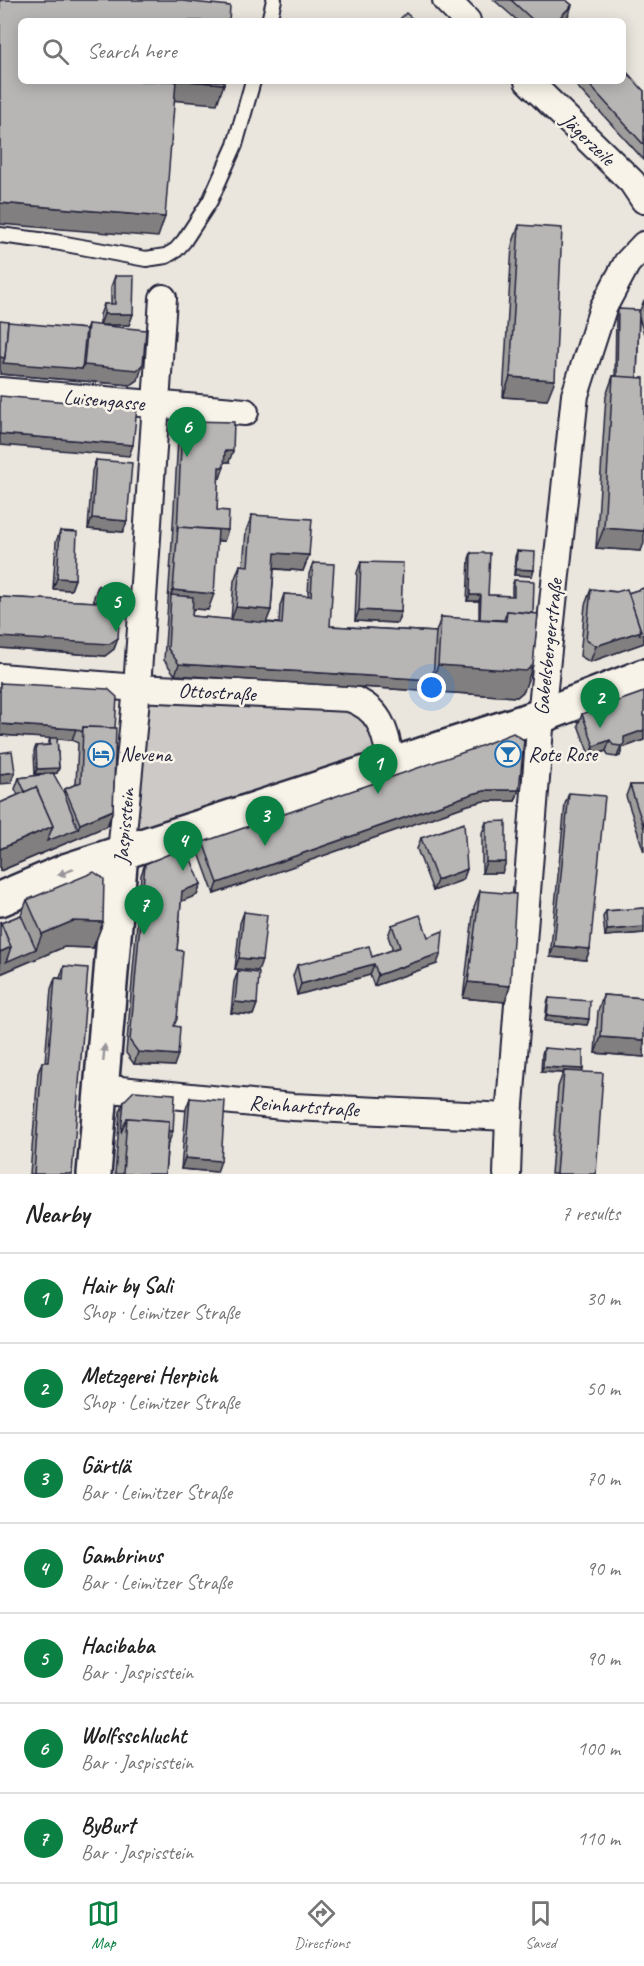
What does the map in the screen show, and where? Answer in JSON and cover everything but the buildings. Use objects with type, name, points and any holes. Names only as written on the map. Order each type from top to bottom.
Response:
[{"type":"street","points":[[446,0],[464,18]]},
{"type":"street","name":"Jägerzeile","points":[[531,84],[632,182],[644,200]]},
{"type":"street","name":"Gabelsbergerstraße","points":[[507,1174],[509,1117],[541,716],[575,394],[603,308],[627,263],[644,245]]},
{"type":"street","name":"Jaspisstein","points":[[94,1174],[137,688],[163,298]]},
{"type":"street","name":"Luisengasse","points":[[0,391],[245,412]]},
{"type":"street","points":[[0,899],[68,870],[541,716],[644,676]]},
{"type":"street","name":"Ottostraße","points":[[0,677],[137,688],[337,697],[360,702],[375,714],[381,723],[392,765]]},
{"type":"street","name":"Reinhartstraße","points":[[100,1088],[293,1107],[509,1117]]},
{"type":"lane","points":[[270,18],[274,0]]},
{"type":"lane","points":[[0,235],[55,242],[146,259],[166,255],[176,250],[184,242],[210,201],[235,145],[252,84]]},
{"type":"shaded area","points":[[139,690],[336,699],[365,714],[390,762],[125,853]]},
{"type":"place","name":"Wolfsschlucht","points":[[187,457]]},
{"type":"place","name":"Hacibaba","points":[[116,632]]},
{"type":"place","name":"Metzgerei Herpich","points":[[600,728]]},
{"type":"place","name":"Nevena","points":[[101,754]]},
{"type":"place","name":"Rote Rose","points":[[508,754]]},
{"type":"place","name":"Hair by Sali","points":[[378,794]]},
{"type":"place","name":"Gärtlä","points":[[265,846]]},
{"type":"place","name":"Gambrinus","points":[[183,871]]},
{"type":"place","name":"ByBurt","points":[[144,935]]}]
